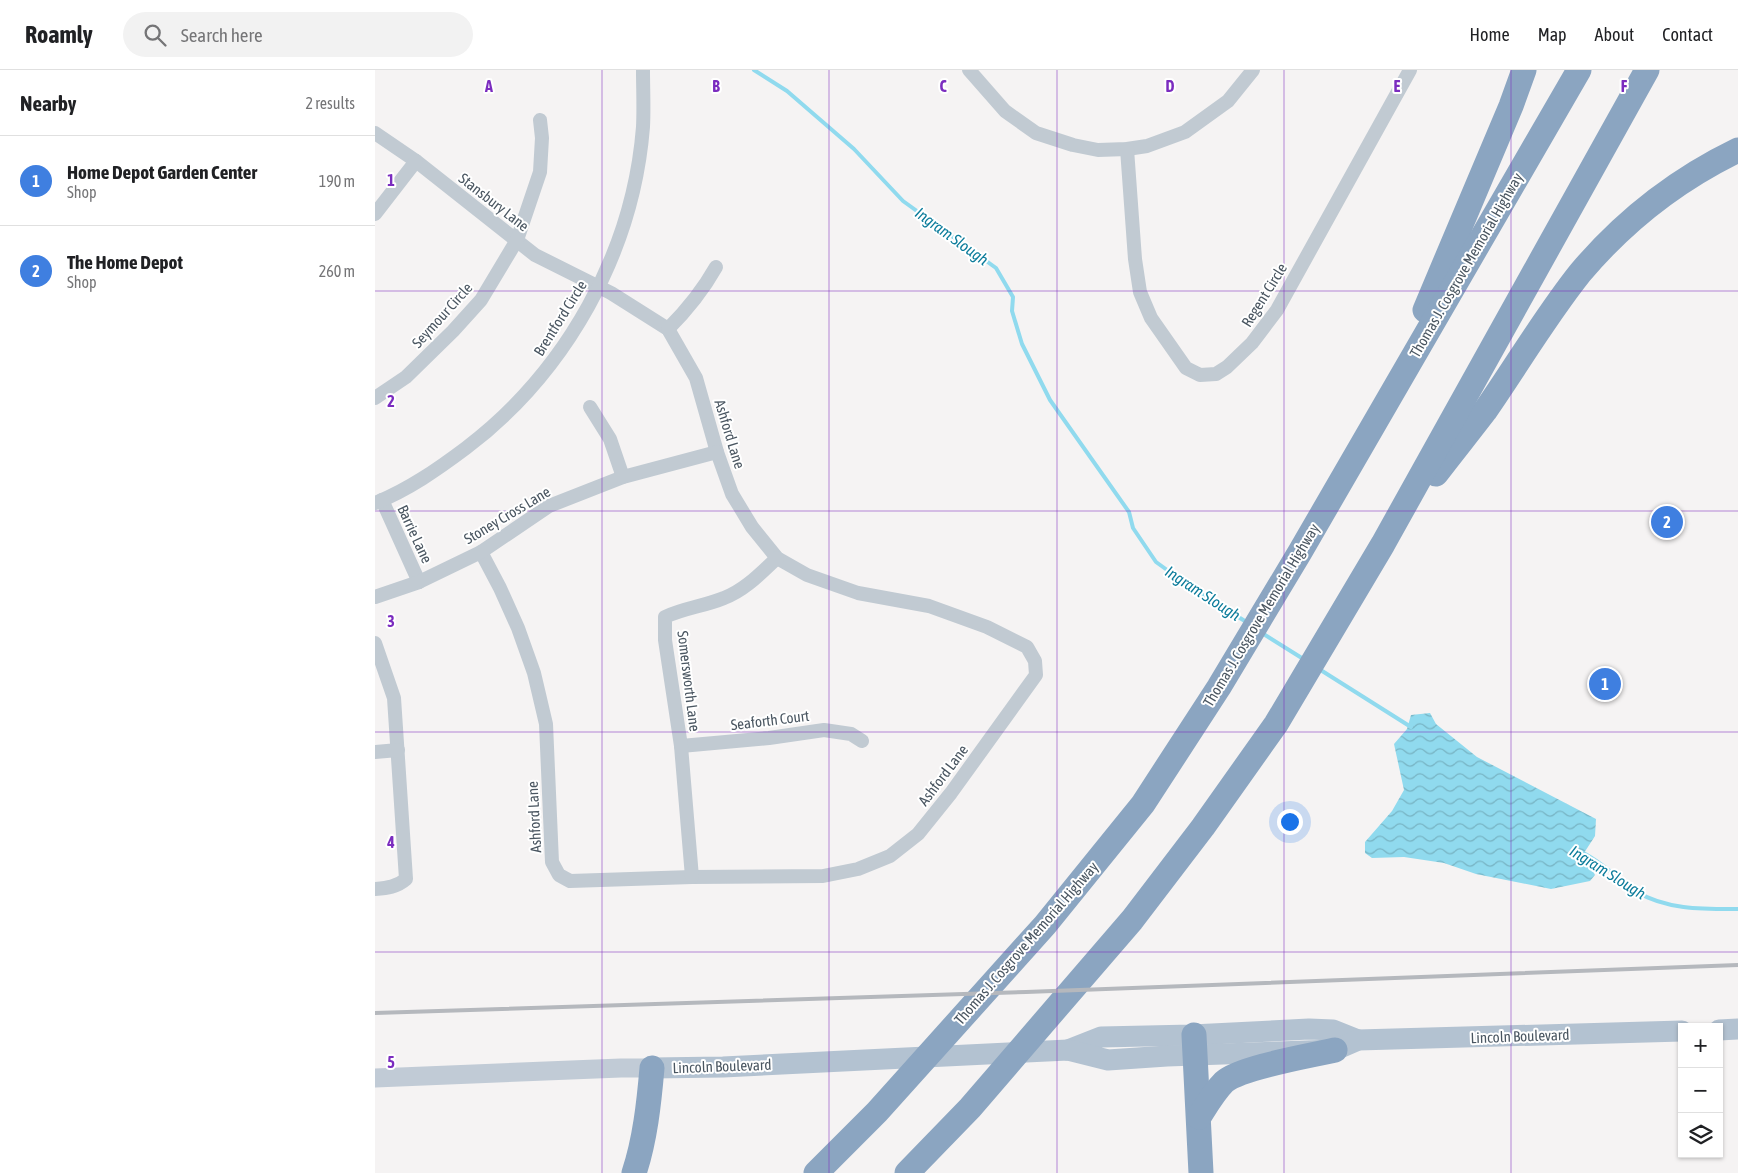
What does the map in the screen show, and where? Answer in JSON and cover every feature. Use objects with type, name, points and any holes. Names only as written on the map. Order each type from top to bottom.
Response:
[{"type":"highway","points":[[1382,411],[1485,170],[1524,70]]},
{"type":"highway","name":"Thomas J. Cosgrove Memorial Highway","points":[[816,1173],[877,1112],[1045,925],[1143,804],[1219,687],[1300,552],[1579,70]]},
{"type":"highway","points":[[907,1173],[970,1108],[1131,920],[1203,828],[1276,724],[1383,544],[1647,70]]},
{"type":"highway","points":[[1383,544],[1484,411],[1549,315],[1581,273],[1651,203],[1688,178],[1738,150]]},
{"type":"highway","points":[[1194,1046],[1201,1173]]},
{"type":"highway","points":[[1199,1117],[1223,1082],[1234,1075],[1256,1068],[1335,1050]]},
{"type":"highway","points":[[634,1173],[638,1161],[650,1093],[651,1068]]},
{"type":"main road","name":"Lincoln Boulevard","points":[[375,1078],[621,1068],[723,1067],[1068,1050],[1108,1060],[1167,1056],[1194,1046],[1309,1029],[1333,1030],[1358,1040]]},
{"type":"main road","points":[[1723,1030],[1738,1029]]},
{"type":"main road","name":"Lincoln Boulevard","points":[[1194,1046],[1335,1050],[1358,1040],[1678,1031]]},
{"type":"street","name":"Brentford Circle","points":[[378,501],[416,482],[448,462],[494,426],[520,401],[561,351],[599,286],[623,225],[638,162],[643,127],[643,70]]},
{"type":"street","points":[[969,70],[1005,111],[1036,133],[1073,145],[1098,150],[1147,146],[1185,132],[1228,101],[1253,70]]},
{"type":"street","name":"Regent Circle","points":[[1127,149],[1135,259],[1140,292],[1151,318],[1186,368],[1200,376],[1216,374],[1227,367],[1252,344],[1277,310],[1410,70]]},
{"type":"street","name":"Seymour Circle","points":[[375,398],[405,377],[453,331],[481,300],[517,240],[540,172],[542,138],[540,120]]},
{"type":"street","name":"Stansbury Lane","points":[[375,133],[416,161],[535,254],[599,286]]},
{"type":"street","points":[[375,214],[416,161]]},
{"type":"street","points":[[668,329],[706,286],[716,267]]},
{"type":"street","name":"Ashford Lane","points":[[481,552],[504,596],[534,673],[545,724],[552,862],[559,875],[570,881],[692,877],[823,876],[857,869],[890,856],[918,834],[951,793],[1036,675],[1035,661],[1027,647],[987,627],[929,606],[858,593],[807,575],[777,558],[752,527],[732,494],[717,452],[696,378],[668,329],[599,286]]},
{"type":"street","points":[[590,407],[610,439],[623,478]]},
{"type":"street","name":"Stoney Cross Lane","points":[[375,597],[419,582],[481,552],[549,506],[623,478],[717,452]]},
{"type":"street","name":"Barrie Lane","points":[[378,501],[419,582]]},
{"type":"street","name":"Somersworth Lane","points":[[692,877],[681,746],[665,640],[665,617],[679,610],[726,598],[754,580],[777,558]]},
{"type":"street","points":[[375,643],[393,698],[406,879],[401,884],[375,889]]},
{"type":"street","name":"Seaforth Court","points":[[681,746],[769,738],[824,730],[851,734],[862,741]]},
{"type":"street","points":[[375,752],[398,750]]},
{"type":"water","points":[[1430,713],[1436,724],[1477,757],[1596,819],[1595,836],[1584,853],[1595,875],[1590,881],[1551,889],[1476,874],[1444,863],[1404,857],[1372,858],[1365,853],[1365,842],[1392,811],[1404,790],[1394,744],[1407,729],[1411,715]]},
{"type":"waterway","name":"Ingram Slough","points":[[754,70],[787,91],[854,149],[903,201],[996,268],[1013,297],[1012,311],[1022,344],[1050,400],[1129,512],[1133,528],[1156,562],[1192,588],[1248,623]]},
{"type":"waterway","name":"Ingram Slough","points":[[1262,633],[1305,660]]},
{"type":"waterway","name":"Ingram Slough","points":[[1319,669],[1411,727]]},
{"type":"waterway","name":"Ingram Slough","points":[[1581,852],[1596,860],[1630,887],[1649,898],[1686,907],[1738,909]]},
{"type":"railway","points":[[375,1013],[1026,992],[1738,965]]},
{"type":"place","name":"The Home Depot","points":[[1667,522]]},
{"type":"place","name":"Home Depot Garden Center","points":[[1605,684]]}]
